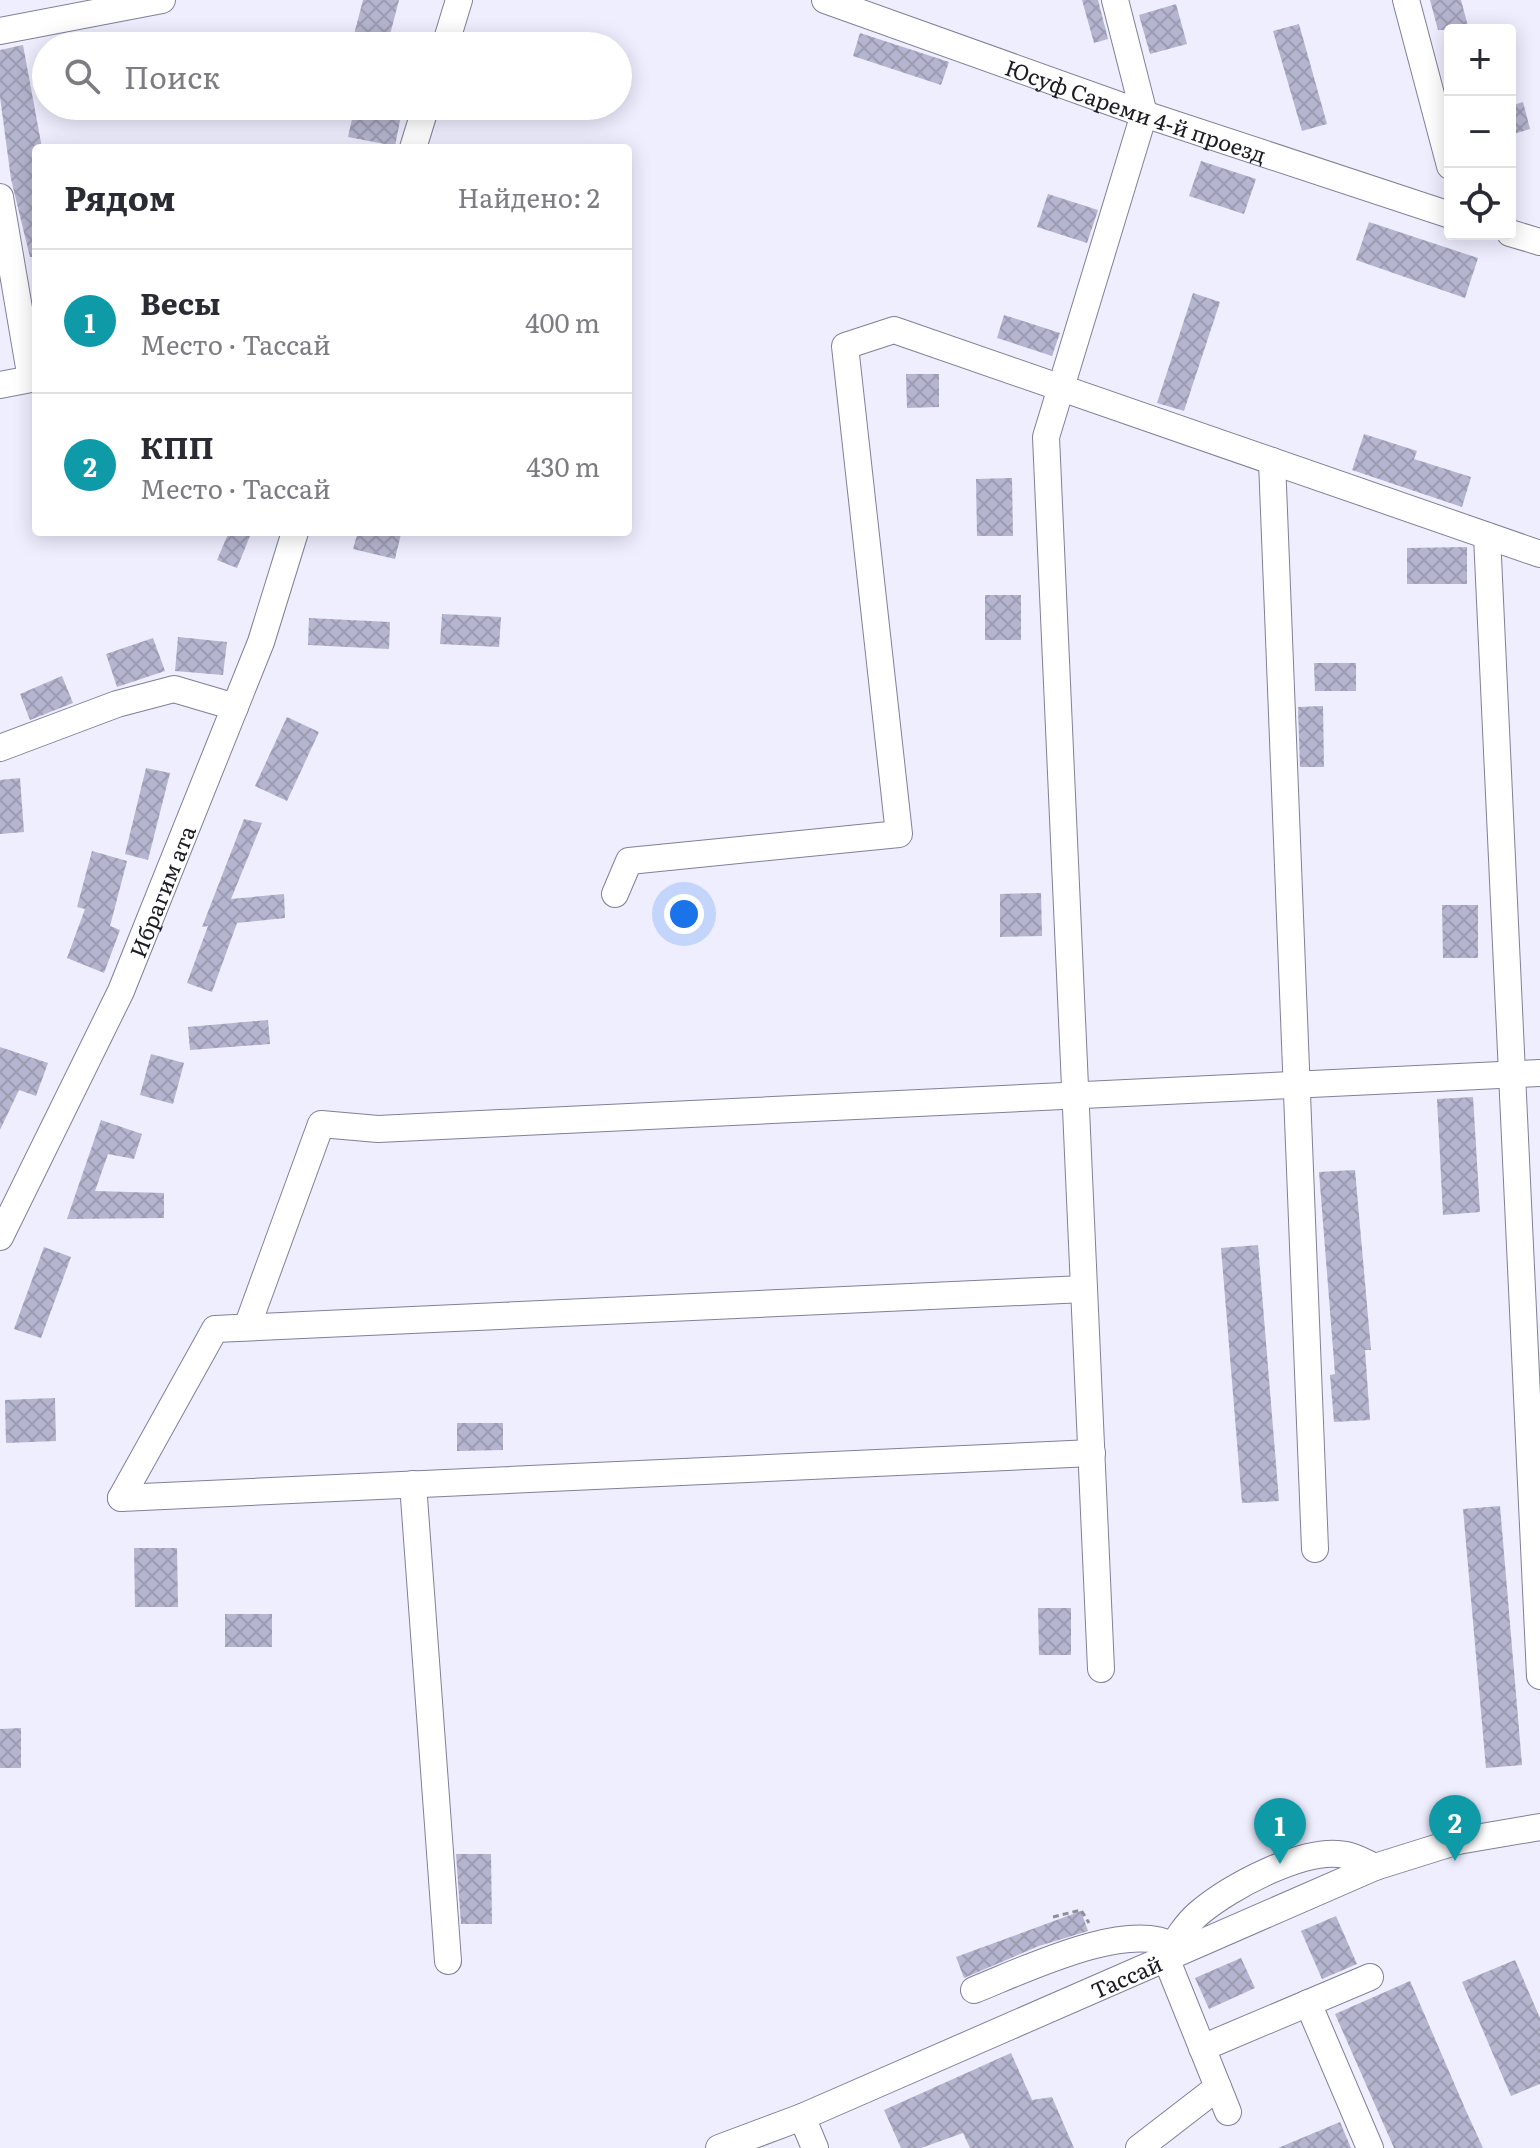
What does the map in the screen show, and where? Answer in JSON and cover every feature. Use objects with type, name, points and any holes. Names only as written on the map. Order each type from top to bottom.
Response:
[{"type":"street","points":[[0,31],[162,0]]},
{"type":"street","points":[[449,32],[459,0]]},
{"type":"street","name":"Юсуф Сареми 4-й проезд","points":[[825,0],[1144,114],[1444,213]]},
{"type":"street","points":[[1101,1669],[1046,437],[1144,114],[1115,0]]},
{"type":"street","points":[[1406,0],[1444,143]]},
{"type":"street","points":[[414,144],[422,120]]},
{"type":"street","points":[[0,197],[31,379],[0,385]]},
{"type":"street","points":[[1516,235],[1540,242]]},
{"type":"street","points":[[615,894],[629,861],[899,834],[845,346],[894,330],[1540,554]]},
{"type":"street","points":[[1272,461],[1315,1549]]},
{"type":"street","name":"Ибрагим ата","points":[[0,1237],[121,991],[261,642],[294,536]]},
{"type":"street","points":[[1487,536],[1540,1676]]},
{"type":"street","points":[[0,748],[117,704],[174,689],[235,707]]},
{"type":"street","points":[[247,1327],[321,1124],[378,1129],[1540,1073]]},
{"type":"street","points":[[1084,1289],[215,1329],[121,1498],[1092,1453]]},
{"type":"street","points":[[413,1484],[448,1961]]},
{"type":"street","name":"Тассай","points":[[719,2148],[802,2117],[1169,1952],[1375,1867],[1458,1841],[1540,1827]]},
{"type":"street","points":[[1169,1952],[1199,1913],[1258,1877],[1305,1858],[1345,1854],[1375,1867]]},
{"type":"street","points":[[974,1990],[1096,1943],[1148,1939],[1169,1952],[1228,2112]]},
{"type":"street","points":[[1202,2048],[1370,1977]]},
{"type":"street","points":[[1308,2003],[1370,2148]]},
{"type":"street","points":[[1139,2148],[1218,2087]]},
{"type":"street","points":[[802,2117],[815,2148]]},
{"type":"path","points":[[1053,1917],[1081,1910],[1096,1943]]},
{"type":"building","points":[[363,0],[399,0],[391,32],[355,32]]},
{"type":"building","points":[[1082,0],[1098,0],[1108,39],[1094,43]]},
{"type":"building","points":[[1430,0],[1461,0],[1467,24],[1444,24],[1444,30],[1438,30]]},
{"type":"building","points":[[1176,4],[1187,44],[1150,54],[1139,15]]},
{"type":"building","points":[[1299,24],[1327,124],[1302,131],[1273,31]]},
{"type":"building","points":[[860,33],[949,62],[941,85],[853,56]]},
{"type":"building","points":[[23,45],[32,94],[32,120],[37,120],[41,144],[32,144],[32,257],[11,179],[0,97],[0,50]]},
{"type":"building","points":[[1523,102],[1530,129],[1516,133],[1516,104]]},
{"type":"building","points":[[352,120],[400,120],[395,144],[348,137]]},
{"type":"building","points":[[1201,161],[1256,179],[1244,214],[1189,196]]},
{"type":"building","points":[[1048,194],[1098,210],[1087,243],[1037,227]]},
{"type":"building","points":[[1369,222],[1478,258],[1465,298],[1356,260]]},
{"type":"building","points":[[1193,293],[1220,302],[1184,411],[1157,403]]},
{"type":"building","points":[[1004,315],[1060,333],[1052,356],[997,338]]},
{"type":"building","points":[[906,374],[939,374],[939,407],[907,408]]},
{"type":"building","points":[[1364,434],[1417,451],[1414,459],[1471,477],[1462,507],[1352,470]]},
{"type":"building","points":[[1012,478],[1013,536],[977,536],[976,479]]},
{"type":"building","points":[[227,536],[250,536],[237,568],[217,560]]},
{"type":"building","points":[[357,536],[401,536],[395,559],[353,549]]},
{"type":"building","points":[[1467,547],[1467,584],[1407,584],[1407,548]]},
{"type":"building","points":[[985,595],[1021,595],[1021,640],[985,640]]},
{"type":"building","points":[[442,614],[501,617],[499,647],[440,644]]},
{"type":"building","points":[[309,618],[390,622],[389,649],[308,645]]},
{"type":"building","points":[[178,637],[227,642],[223,675],[175,671]]},
{"type":"building","points":[[153,638],[165,671],[117,687],[106,654]]},
{"type":"building","points":[[1314,663],[1356,663],[1356,691],[1315,691]]},
{"type":"building","points":[[62,676],[73,703],[30,720],[20,694]]},
{"type":"building","points":[[1323,706],[1324,767],[1300,767],[1298,707]]},
{"type":"building","points":[[287,717],[319,732],[287,801],[255,786]]},
{"type":"building","points":[[146,768],[170,773],[148,860],[125,854]]},
{"type":"building","points":[[20,778],[24,832],[0,834],[0,780]]},
{"type":"building","points":[[244,819],[262,823],[231,899],[284,894],[285,918],[237,923],[212,992],[187,983],[208,926],[202,927]]},
{"type":"building","points":[[92,851],[127,861],[110,926],[120,930],[104,973],[67,958],[85,909],[77,907]]},
{"type":"building","points":[[1041,893],[1042,936],[1000,937],[1000,894]]},
{"type":"building","points":[[1442,905],[1478,905],[1478,958],[1443,958]]},
{"type":"building","points":[[268,1020],[270,1044],[190,1050],[188,1027]]},
{"type":"building","points":[[0,1047],[48,1063],[36,1096],[19,1090],[0,1130]]},
{"type":"building","points":[[151,1054],[184,1063],[173,1104],[140,1095]]},
{"type":"building","points":[[1473,1097],[1480,1212],[1443,1215],[1437,1099]]},
{"type":"building","points":[[101,1120],[142,1134],[134,1159],[108,1154],[95,1191],[164,1193],[164,1218],[67,1219]]},
{"type":"building","points":[[1355,1170],[1371,1350],[1365,1350],[1370,1420],[1334,1422],[1330,1375],[1335,1374],[1319,1172]]},
{"type":"building","points":[[1258,1245],[1279,1501],[1242,1503],[1221,1248]]},
{"type":"building","points":[[44,1247],[71,1257],[41,1338],[14,1329]]},
{"type":"building","points":[[55,1398],[56,1441],[6,1443],[5,1400]]},
{"type":"building","points":[[457,1423],[503,1423],[503,1450],[457,1451]]},
{"type":"building","points":[[1500,1506],[1522,1765],[1486,1768],[1463,1509]]},
{"type":"building","points":[[134,1548],[177,1548],[178,1607],[135,1607]]},
{"type":"building","points":[[1038,1608],[1071,1608],[1071,1655],[1039,1655]]},
{"type":"building","points":[[225,1614],[272,1614],[272,1647],[225,1647]]},
{"type":"building","points":[[21,1728],[21,1768],[0,1768],[0,1729]]},
{"type":"building","points":[[456,1854],[491,1854],[492,1924],[461,1924]]},
{"type":"building","points":[[1081,1911],[1088,1931],[1039,1946],[964,1978],[956,1957]]},
{"type":"building","points":[[1336,1916],[1357,1964],[1322,1979],[1301,1931]]},
{"type":"building","points":[[1241,1958],[1255,1988],[1209,2009],[1195,1978]]},
{"type":"building","points":[[1515,1960],[1540,2018],[1540,2084],[1511,2096],[1462,1982]]},
{"type":"building","points":[[1410,1981],[1483,2148],[1394,2148],[1335,2014]]},
{"type":"building","points":[[1011,2053],[1032,2100],[1052,2097],[1074,2148],[970,2148],[963,2133],[921,2148],[901,2148],[884,2110]]},
{"type":"building","points":[[1340,2122],[1351,2148],[1278,2148]]},
{"type":"place","name":"КПП","points":[[1455,1861]]},
{"type":"place","name":"Весы","points":[[1280,1864]]}]
